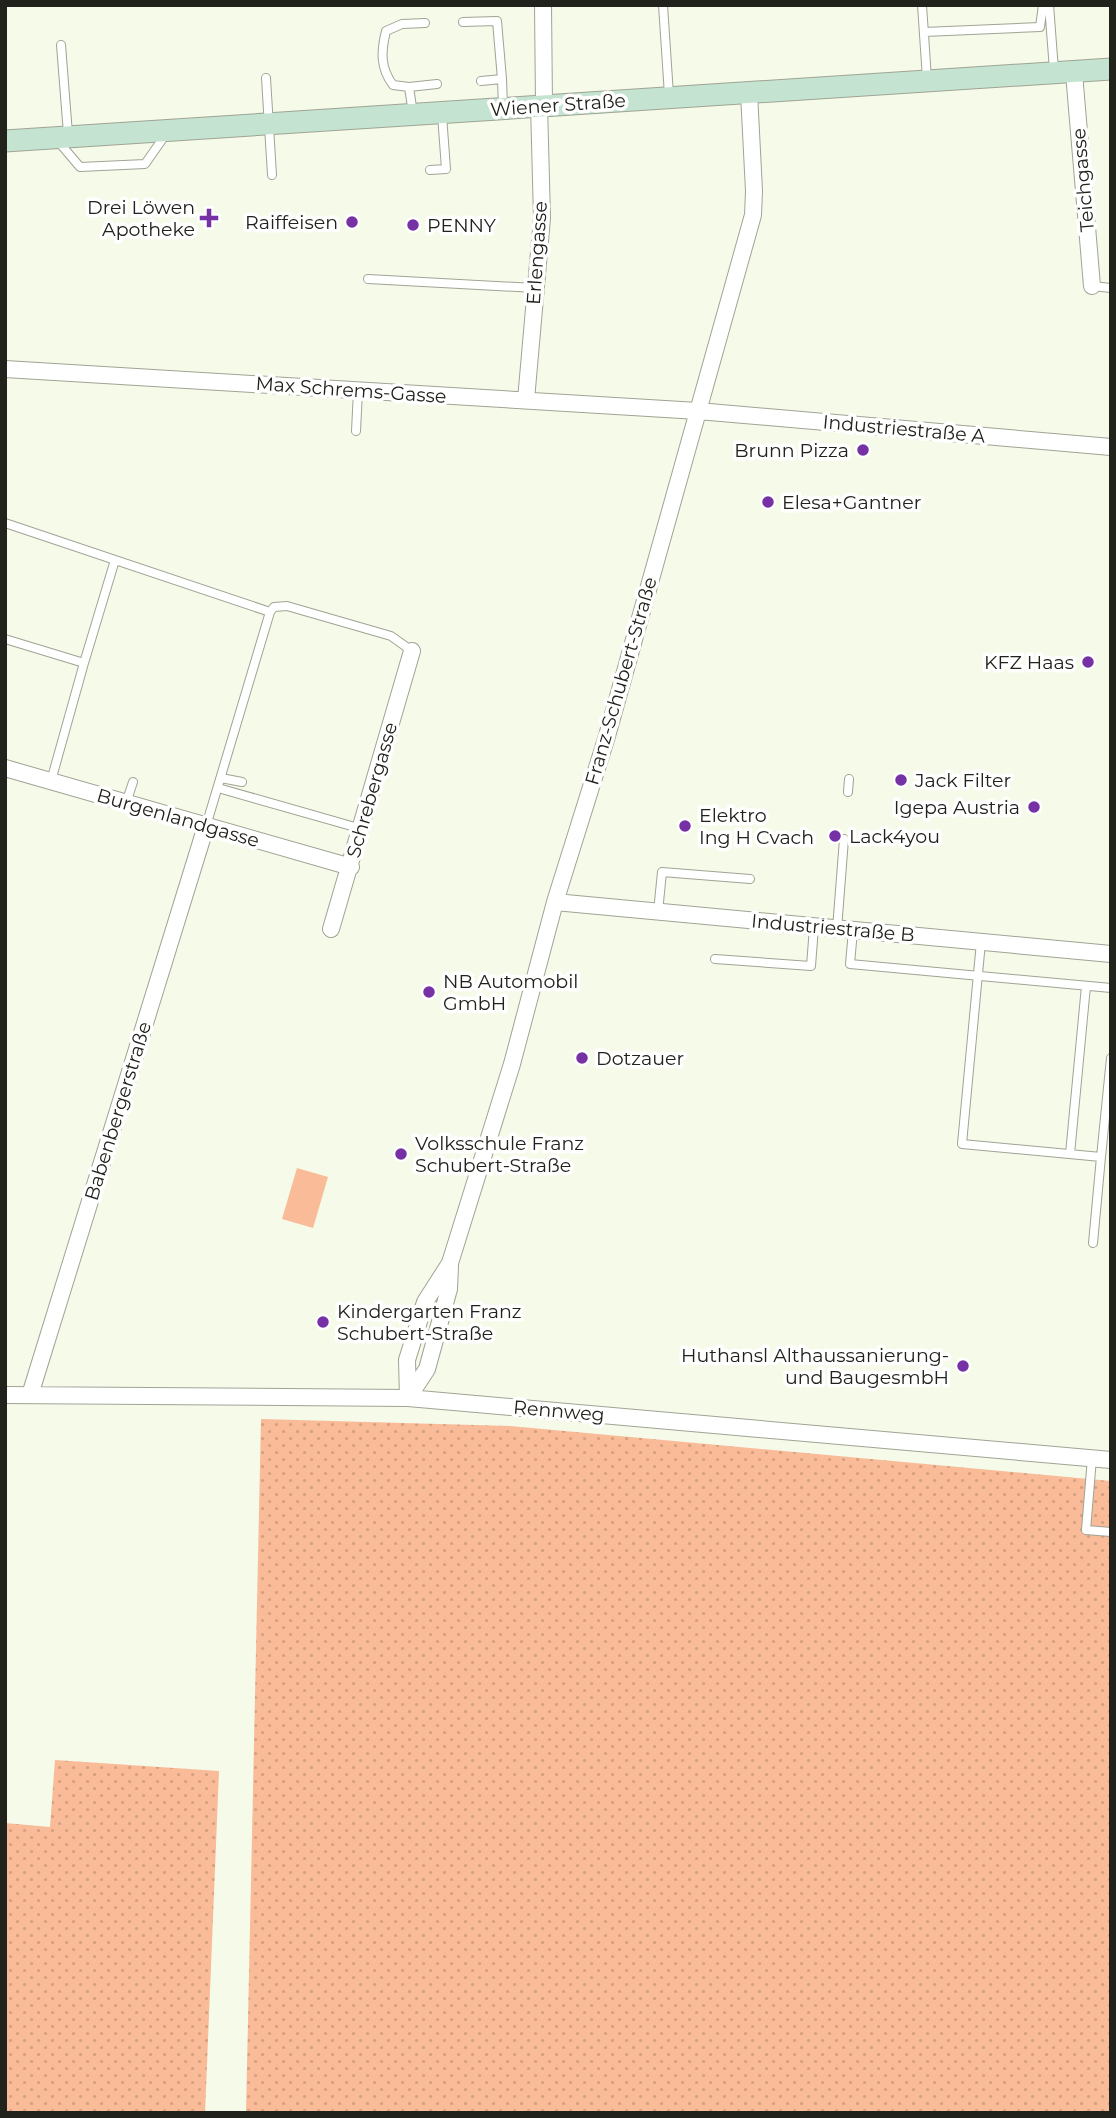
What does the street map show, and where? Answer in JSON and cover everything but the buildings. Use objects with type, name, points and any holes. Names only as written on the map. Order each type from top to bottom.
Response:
[{"type":"main road","name":"Wiener Straße","points":[[5,141],[1111,69]]},
{"type":"street","name":"Erlengasse","points":[[526,400],[542,218],[543,5]]},
{"type":"street","name":"Teichgasse","points":[[1064,73],[1093,286]]},
{"type":"street","name":"Franz-Schubert-Straße","points":[[408,1398],[407,1360],[425,1302],[450,1263],[512,1064],[555,902],[607,736],[753,215],[749,93]]},
{"type":"street","name":"Max Schrems-Gasse","points":[[5,369],[698,411]]},
{"type":"street","name":"Industriestraße A","points":[[698,411],[1111,447]]},
{"type":"street","name":"Schrebergasse","points":[[331,929],[412,651]]},
{"type":"street","name":"Burgenlandgasse","points":[[5,768],[351,867]]},
{"type":"street","name":"Babenbergerstraße","points":[[30,1395],[206,826]]},
{"type":"street","name":"Industriestraße B","points":[[555,902],[1111,954]]},
{"type":"street","name":"Rennweg","points":[[5,1395],[408,1398],[1111,1460]]},
{"type":"lane","points":[[663,5],[669,98]]},
{"type":"lane","points":[[922,5],[927,81]]},
{"type":"lane","points":[[924,32],[1040,27],[1046,5]]},
{"type":"lane","points":[[1046,5],[1064,73]]},
{"type":"lane","points":[[463,22],[497,21],[503,108]]},
{"type":"lane","points":[[425,23],[402,24],[386,31],[382,48],[384,74],[393,85],[437,85]]},
{"type":"lane","points":[[61,45],[61,137],[80,167],[145,164],[169,130]]},
{"type":"lane","points":[[266,78],[272,175]]},
{"type":"lane","points":[[481,81],[502,79]]},
{"type":"lane","points":[[409,87],[412,114]]},
{"type":"lane","points":[[430,170],[446,169],[442,112]]},
{"type":"lane","points":[[368,279],[535,288]]},
{"type":"lane","points":[[1093,286],[1111,288]]},
{"type":"lane","points":[[356,431],[358,391]]},
{"type":"lane","points":[[5,523],[270,612]]},
{"type":"lane","points":[[51,781],[115,560]]},
{"type":"lane","points":[[206,826],[270,612],[274,607],[287,606],[391,636],[412,651]]},
{"type":"lane","points":[[5,639],[84,663]]},
{"type":"lane","points":[[221,778],[242,782]]},
{"type":"lane","points":[[848,792],[849,779]]},
{"type":"lane","points":[[126,803],[133,782]]},
{"type":"lane","points":[[218,788],[362,830]]},
{"type":"lane","points":[[844,839],[845,929],[850,964],[1111,988]]},
{"type":"lane","points":[[658,912],[662,872],[750,879]]},
{"type":"lane","points":[[715,959],[811,966],[814,927]]},
{"type":"lane","points":[[981,942],[962,1144],[1101,1157]]},
{"type":"lane","points":[[1070,1154],[1086,986]]},
{"type":"lane","points":[[1093,1242],[1111,1058]]},
{"type":"lane","points":[[1092,1458],[1086,1530],[1111,1532]]},
{"type":"shaded area","points":[[297,1168],[328,1177],[313,1228],[282,1219]]},
{"type":"shaded area","points":[[261,1419],[510,1426],[1111,1481],[1111,2113],[246,2113]]},
{"type":"shaded area","points":[[55,1760],[219,1771],[205,2113],[5,2113],[5,1823],[50,1827]]},
{"type":"place","name":"Drei Löwen Apotheke","points":[[209,218]]},
{"type":"place","name":"Raiffeisen","points":[[352,222]]},
{"type":"place","name":"PENNY","points":[[413,225]]},
{"type":"place","name":"Brunn Pizza","points":[[863,450]]},
{"type":"place","name":"Elesa+Gantner","points":[[768,502]]},
{"type":"place","name":"KFZ Haas","points":[[1088,662]]},
{"type":"place","name":"Jack Filter","points":[[901,780]]},
{"type":"place","name":"Igepa Austria","points":[[1034,807]]},
{"type":"place","name":"Elektro Ing H Cvach","points":[[685,826]]},
{"type":"place","name":"Lack4you","points":[[835,836]]},
{"type":"place","name":"NB Automobil GmbH","points":[[429,992]]},
{"type":"place","name":"Dotzauer","points":[[582,1058]]},
{"type":"place","name":"Volksschule Franz Schubert-Straße","points":[[401,1154]]},
{"type":"place","name":"Kindergarten Franz Schubert-Straße","points":[[323,1322]]},
{"type":"place","name":"Huthansl Althaussanierung- und BaugesmbH","points":[[963,1366]]}]
